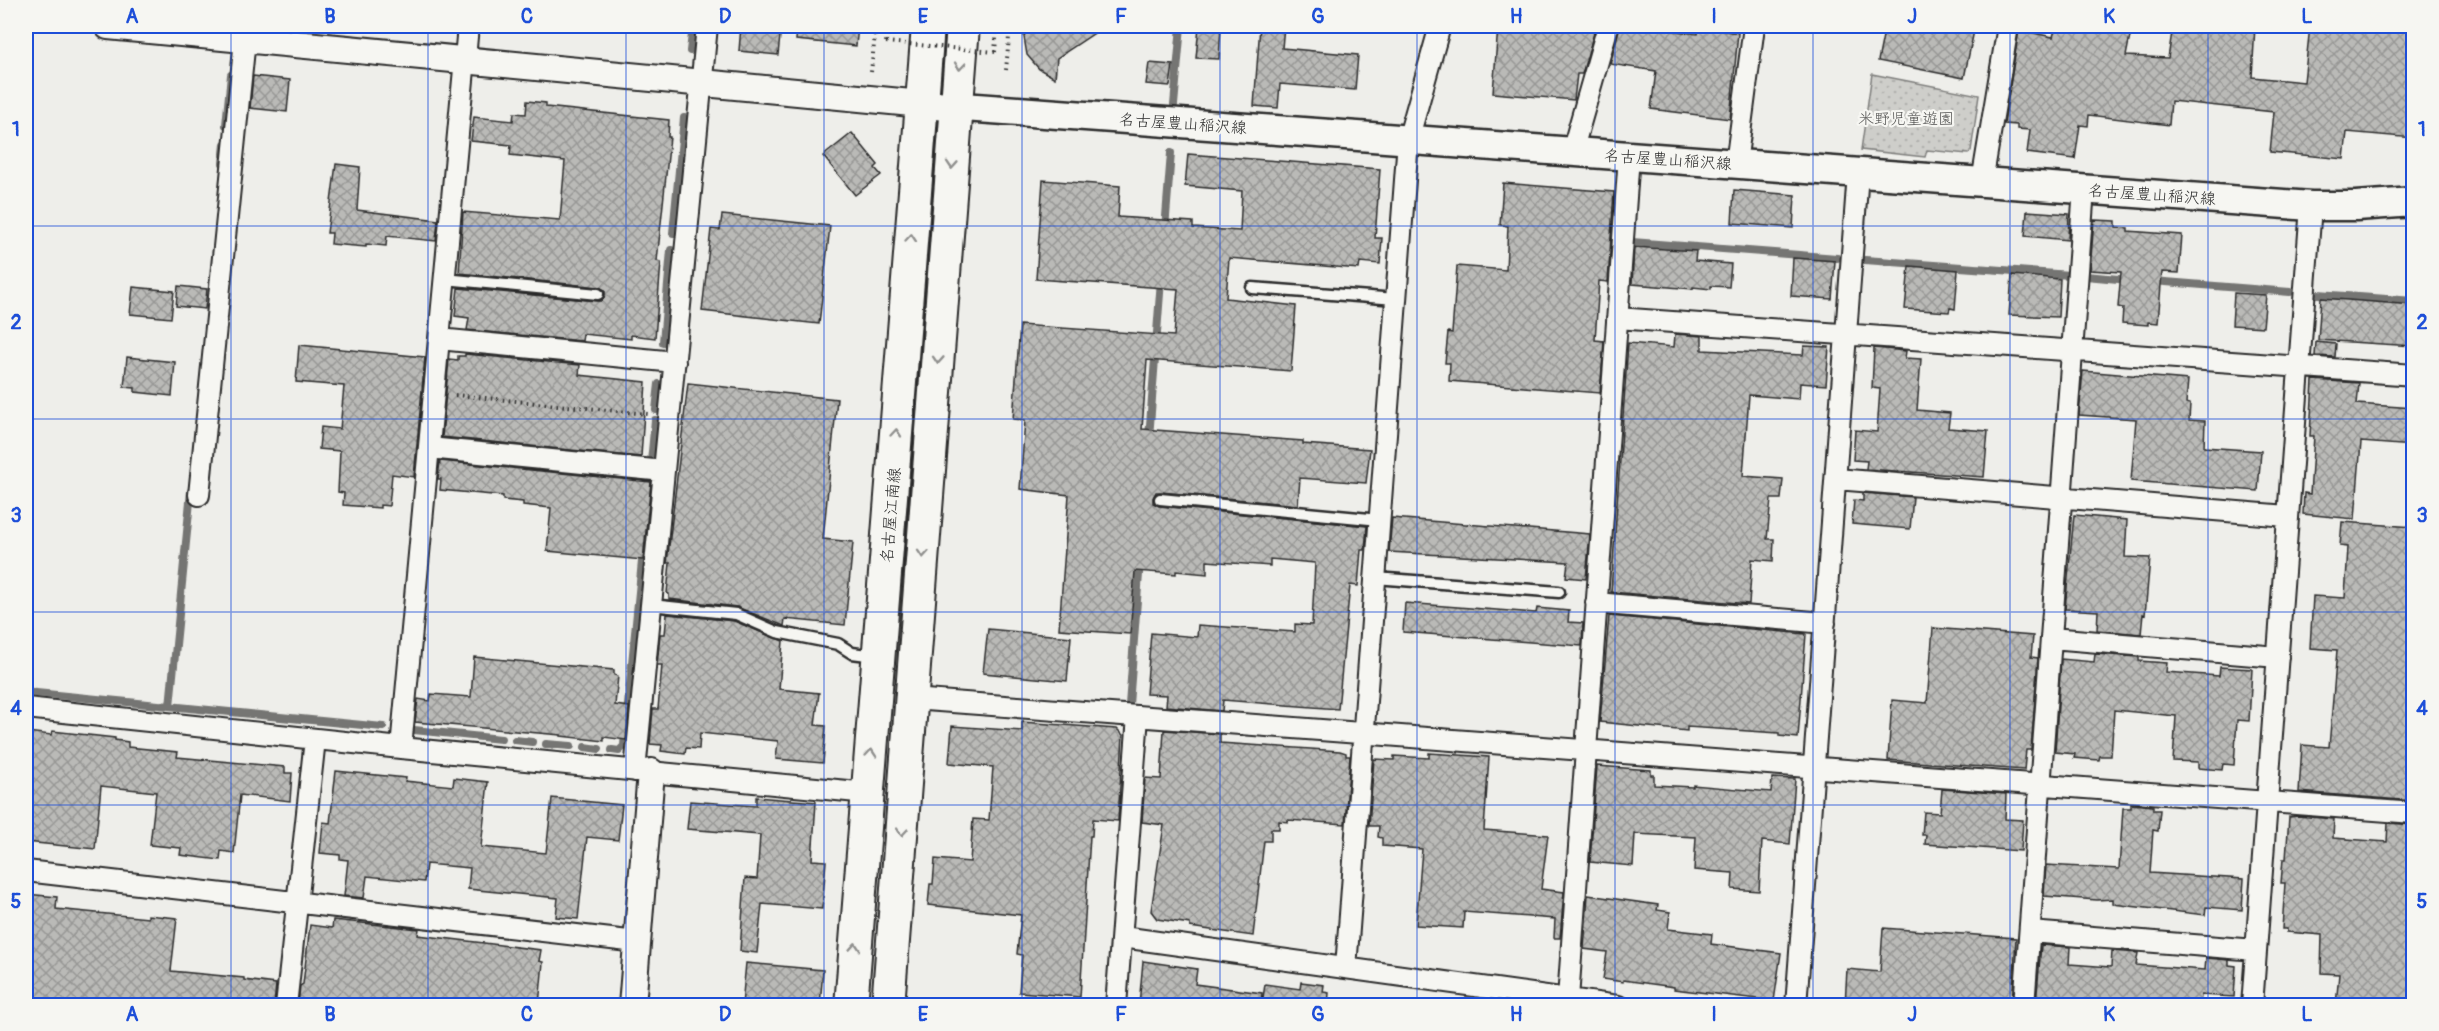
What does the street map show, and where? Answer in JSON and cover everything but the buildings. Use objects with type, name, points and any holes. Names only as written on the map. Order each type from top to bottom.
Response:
[{"type":"main road","name":"名古屋江南線","points":[[851,1005],[928,26]]},
{"type":"main road","points":[[888,1005],[963,26]]},
{"type":"main road","name":"名古屋豊山稲沢線","points":[[922,104],[2311,206],[2414,202]]},
{"type":"street","points":[[108,26],[922,104]]},
{"type":"street","points":[[401,748],[468,26]]},
{"type":"street","points":[[632,1005],[637,942],[651,605],[707,26]]},
{"type":"street","points":[[1346,968],[1408,140],[1440,26]]},
{"type":"street","points":[[1572,152],[1608,26]]},
{"type":"street","points":[[1736,164],[1754,26]]},
{"type":"street","points":[[1982,182],[2008,26]]},
{"type":"street","points":[[199,495],[245,39]]},
{"type":"street","points":[[1568,999],[1629,156]]},
{"type":"street","points":[[1796,1005],[1858,173]]},
{"type":"street","points":[[2024,1005],[2084,189]]},
{"type":"street","points":[[2252,1005],[2311,206]]},
{"type":"street","points":[[1617,318],[2414,375]]},
{"type":"street","points":[[439,339],[675,362]]},
{"type":"street","points":[[429,448],[664,471]]},
{"type":"street","points":[[1836,479],[2287,516]]},
{"type":"street","points":[[1596,603],[1825,623]]},
{"type":"street","points":[[2051,638],[2278,657]]},
{"type":"street","points":[[912,699],[2414,813]]},
{"type":"street","points":[[26,708],[401,748],[868,792]]},
{"type":"street","points":[[1116,1005],[1138,716]]},
{"type":"street","points":[[286,1005],[315,739]]},
{"type":"street","points":[[26,872],[637,942]]},
{"type":"street","points":[[2030,932],[2256,950]]},
{"type":"street","points":[[1122,937],[1618,1005]]},
{"type":"lane","points":[[445,279],[598,294]]},
{"type":"lane","points":[[1252,288],[1396,299]]},
{"type":"lane","points":[[1160,499],[1380,520]]},
{"type":"lane","points":[[1376,578],[1559,592]]},
{"type":"lane","points":[[651,605],[736,614],[777,633],[838,644],[852,653],[878,656]]},
{"type":"path","points":[[871,72],[876,26]]},
{"type":"path","points":[[888,26],[886,42],[995,52],[997,26]]},
{"type":"path","points":[[1006,70],[1010,26]]},
{"type":"path","points":[[434,393],[669,416]]},
{"type":"green space","name":"米野児童遊園","points":[[1872,74],[1979,95],[1971,151],[1968,154],[1927,150],[1925,157],[1861,150]]},
{"type":"waterway","points":[[690,51],[693,26]]},
{"type":"waterway","points":[[1174,105],[1181,26]]},
{"type":"waterway","points":[[226,125],[231,75]]},
{"type":"waterway","points":[[673,233],[684,118]]},
{"type":"waterway","points":[[223,163],[225,144]]},
{"type":"waterway","points":[[1165,229],[1171,153]]},
{"type":"waterway","points":[[1632,242],[1837,258]]},
{"type":"waterway","points":[[663,342],[671,250]]},
{"type":"waterway","points":[[1865,260],[2070,275]]},
{"type":"waterway","points":[[2086,276],[2129,280]]},
{"type":"waterway","points":[[1149,438],[1161,280]]},
{"type":"waterway","points":[[2153,281],[2290,292]]},
{"type":"waterway","points":[[2318,294],[2414,301]]},
{"type":"waterway","points":[[656,410],[659,384]]},
{"type":"waterway","points":[[651,462],[655,420]]},
{"type":"waterway","points":[[170,706],[191,491]]},
{"type":"waterway","points":[[627,715],[643,551]]},
{"type":"waterway","points":[[1129,705],[1140,561]]},
{"type":"waterway","points":[[26,692],[383,727]]},
{"type":"waterway","points":[[414,730],[501,739]]},
{"type":"waterway","points":[[612,750],[619,751],[624,746],[625,730]]},
{"type":"waterway","points":[[515,740],[532,742]]},
{"type":"waterway","points":[[546,744],[571,746]]},
{"type":"waterway","points":[[585,747],[599,749]]}]
